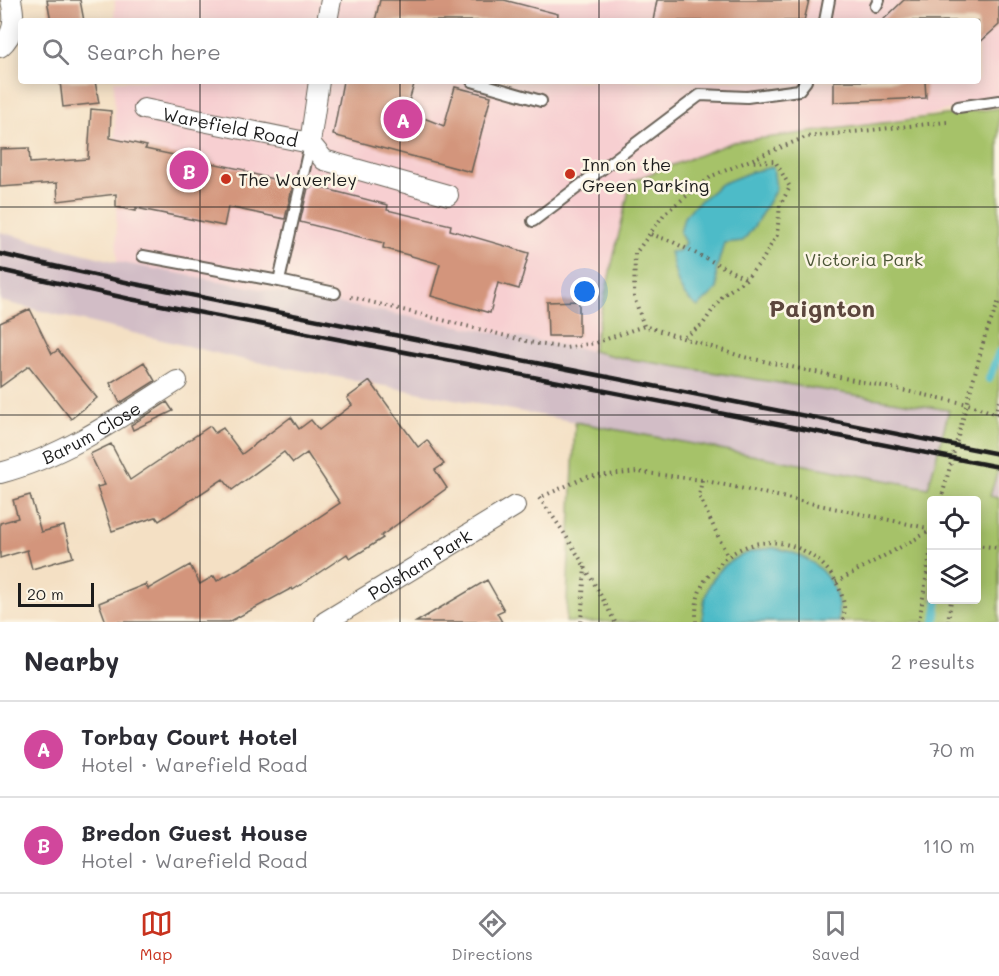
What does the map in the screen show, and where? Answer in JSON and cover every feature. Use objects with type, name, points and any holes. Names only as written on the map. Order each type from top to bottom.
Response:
[{"type":"street","points":[[0,47],[10,39],[15,18],[11,0]]},
{"type":"street","points":[[328,18],[331,0]]},
{"type":"street","points":[[310,143],[319,84]]},
{"type":"street","name":"Warefield Road","points":[[144,109],[310,143],[324,160],[448,195]]},
{"type":"street","name":"Barum Close","points":[[0,473],[18,468],[94,434],[177,381]]},
{"type":"street","name":"Polsham Park","points":[[325,622],[515,506]]},
{"type":"lane","points":[[826,18],[829,0]]},
{"type":"lane","points":[[483,84],[541,100]]},
{"type":"lane","points":[[532,220],[700,95],[747,97],[799,90],[804,84]]},
{"type":"lane","points":[[958,107],[999,100]]},
{"type":"lane","points":[[279,281],[310,143]]},
{"type":"lane","points":[[143,256],[335,293]]},
{"type":"path","points":[[644,326],[634,297],[635,254],[665,213],[712,176],[806,137],[953,122]]},
{"type":"path","points":[[684,338],[703,324],[723,296],[746,279],[763,259],[777,235],[780,205],[790,187],[775,161],[748,162]]},
{"type":"path","points":[[651,234],[673,242],[746,279]]},
{"type":"path","points":[[335,293],[538,344],[566,348],[595,343],[644,326],[744,357],[968,404],[997,415],[999,401]]},
{"type":"path","points":[[942,496],[985,336],[999,301]]},
{"type":"path","points":[[615,622],[585,566],[552,514],[539,498],[586,477],[638,472],[702,480],[927,529]]},
{"type":"path","points":[[702,480],[699,496],[727,555]]},
{"type":"path","points":[[836,582],[927,533]]},
{"type":"path","points":[[696,622],[696,602],[702,584],[727,555],[764,542],[786,543],[807,551],[822,563],[836,582],[843,599],[845,614],[843,622]]},
{"type":"path","points":[[981,546],[999,548]]},
{"type":"path","points":[[919,622],[931,550]]},
{"type":"path","points":[[581,622],[585,566]]},
{"type":"path","points":[[948,622],[950,604]]},
{"type":"shaded area","points":[[115,0],[999,0],[999,101],[958,107],[925,116],[733,142],[631,181],[592,351],[117,262],[114,84],[981,84],[981,18],[114,18]]},
{"type":"shaded area","points":[[0,232],[117,262],[592,351],[949,410],[928,488],[241,359],[0,301]]},
{"type":"shaded area","points":[[999,467],[999,498],[990,496]]},
{"type":"green space","name":"Victoria Park","points":[[999,108],[999,467],[990,496],[999,498],[999,622],[566,622],[575,422],[928,488],[949,410],[617,357],[592,351],[631,181],[733,142]]},
{"type":"water","points":[[773,167],[776,189],[743,241],[724,243],[716,271],[717,289],[698,307],[681,289],[670,252],[679,251],[685,243],[680,233],[684,217],[721,184],[751,172]]},
{"type":"water","points":[[774,548],[801,556],[822,571],[835,594],[838,622],[703,622],[707,591],[721,569],[744,554]]},
{"type":"building","points":[[47,0],[80,0],[83,18],[50,18]]},
{"type":"building","points":[[380,0],[504,0],[558,14],[557,18],[376,18]]},
{"type":"building","points":[[657,0],[809,0],[805,18],[654,18]]},
{"type":"building","points":[[904,0],[999,0],[999,25],[981,41],[981,18],[885,18]]},
{"type":"building","points":[[60,84],[96,84],[99,103],[63,107]]},
{"type":"building","points":[[342,84],[414,84],[406,111],[444,126],[455,87],[491,96],[471,172],[333,135]]},
{"type":"building","points":[[834,84],[925,84],[926,98],[834,102]]},
{"type":"building","points":[[91,109],[111,111],[110,138],[147,146],[145,149],[245,170],[245,172],[293,184],[285,219],[228,207],[224,226],[136,208],[136,211],[116,207],[116,194],[58,201],[57,183],[0,187],[0,149],[29,148],[30,163],[88,159]]},
{"type":"building","points":[[311,185],[388,205],[387,210],[451,225],[450,230],[529,253],[519,289],[498,283],[490,313],[431,296],[440,264],[383,248],[384,243],[300,222],[308,188],[311,188]]},
{"type":"building","points":[[579,301],[579,336],[548,336],[547,302]]},
{"type":"building","points":[[30,309],[52,354],[58,350],[97,398],[71,419],[29,366],[0,387],[0,323]]},
{"type":"building","points":[[144,362],[155,381],[120,403],[110,383]]},
{"type":"building","points":[[370,381],[418,447],[427,440],[444,464],[435,470],[447,488],[381,536],[383,538],[350,559],[347,554],[293,590],[292,588],[229,622],[106,622],[99,603],[146,584],[148,589],[190,565],[200,584],[214,576],[217,581],[262,555],[340,503],[307,453],[293,463],[284,452],[232,490],[223,479],[159,521],[156,517],[112,531],[97,487],[105,485],[90,454],[111,444],[130,480],[210,426],[215,433],[223,428],[242,454],[291,417],[299,429],[311,420],[319,430],[352,405],[347,398]]},
{"type":"building","points":[[167,402],[173,411],[133,430],[131,425]]},
{"type":"building","points":[[30,495],[41,532],[64,526],[73,557],[32,569],[27,550],[0,558],[0,523],[18,518],[13,500]]},
{"type":"building","points":[[487,580],[504,610],[497,613],[502,622],[416,622]]},
{"type":"waterway","points":[[989,379],[999,352]]},
{"type":"waterway","points":[[935,622],[937,604]]},
{"type":"railway","points":[[0,254],[130,283],[999,454]]},
{"type":"railway","points":[[0,270],[130,299],[999,467]]},
{"type":"place","name":"Torbay Court Hotel","points":[[403,119]]},
{"type":"place","name":"Bredon Guest House","points":[[189,170]]},
{"type":"place","name":"Inn on the Green Parking","points":[[570,174]]},
{"type":"place","name":"The Waverley","points":[[226,179]]},
{"type":"district","name":"Paignton","points":[[822,307]]}]
